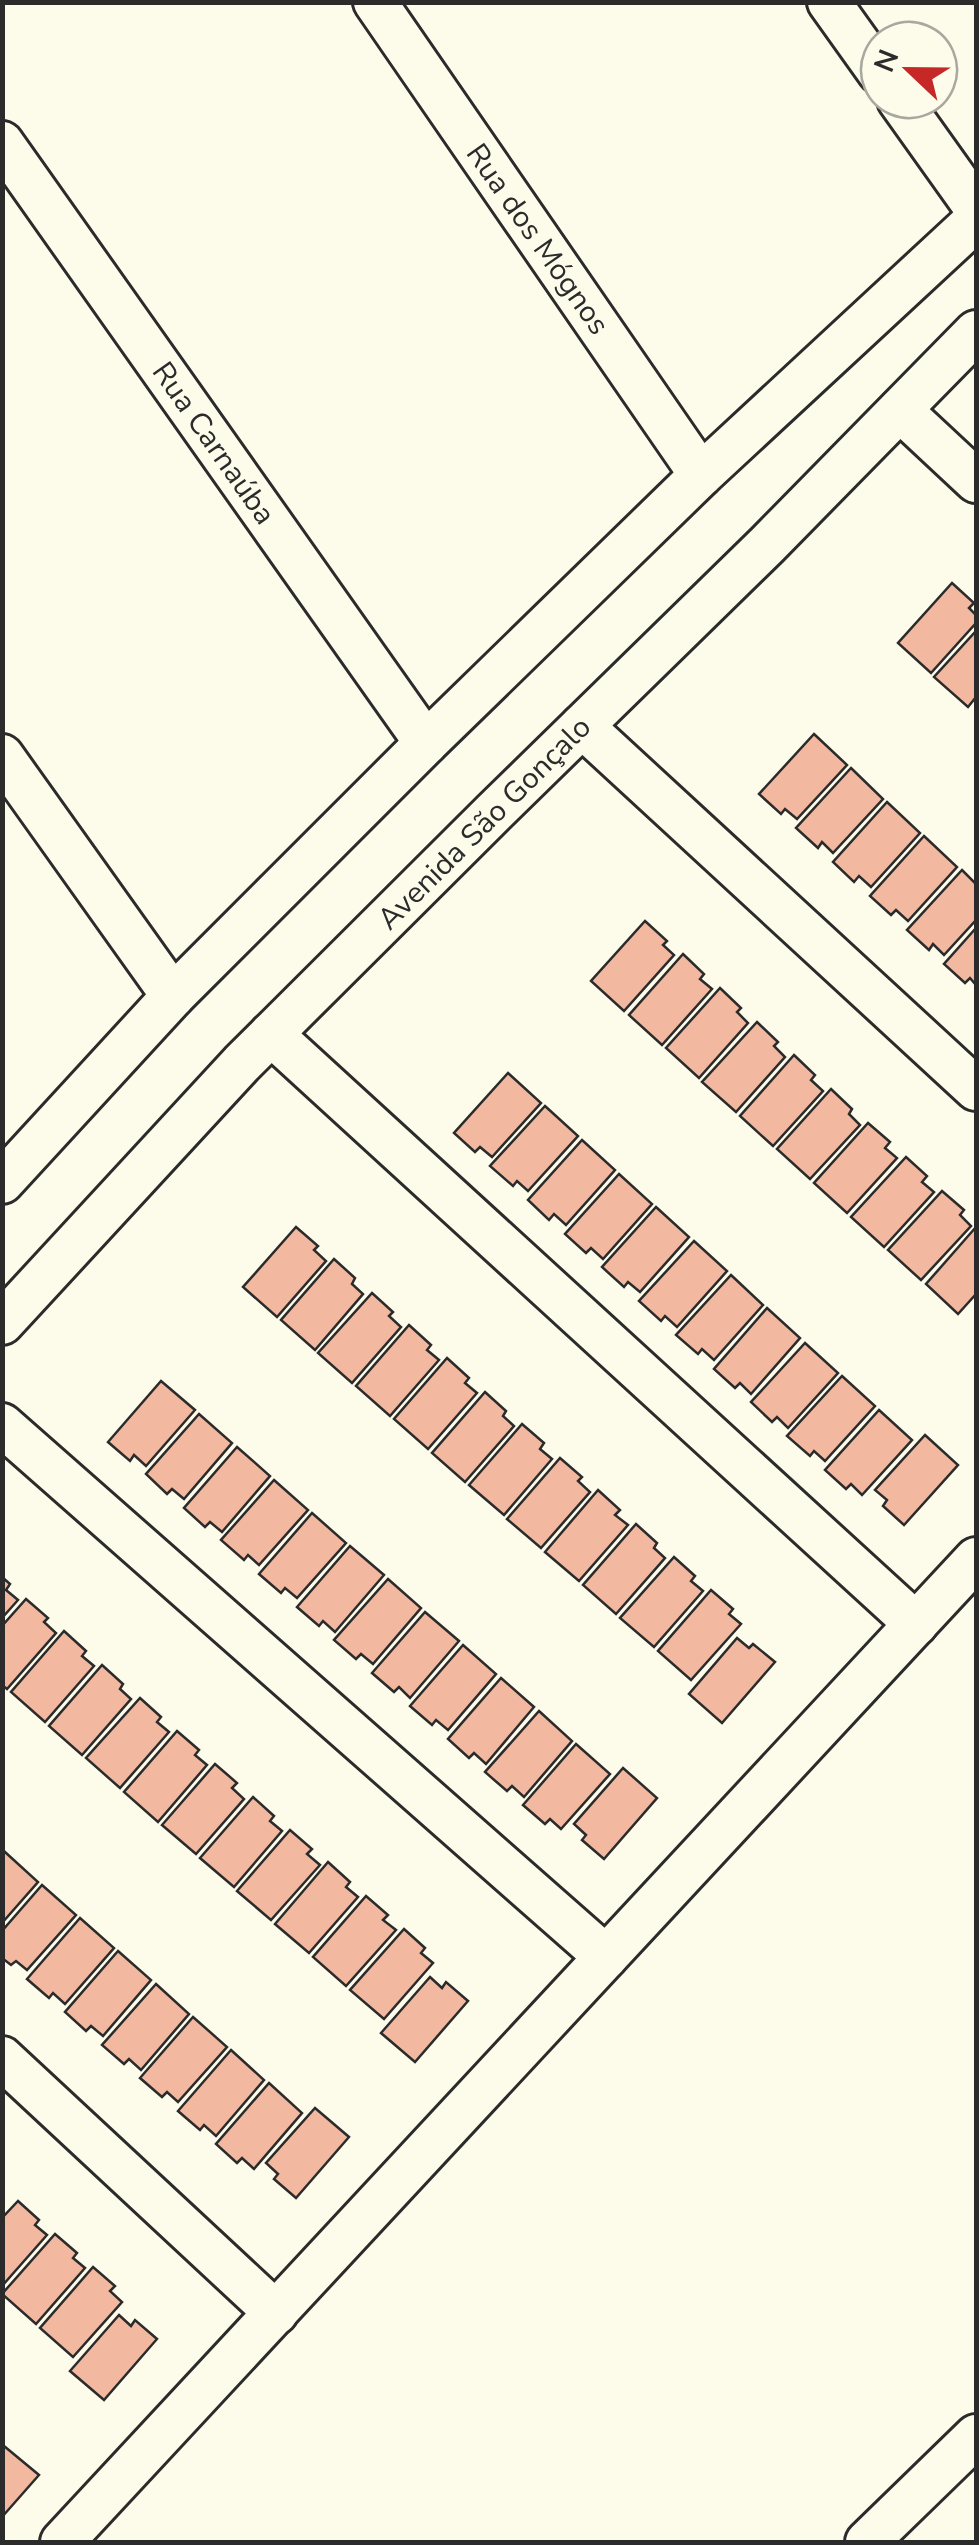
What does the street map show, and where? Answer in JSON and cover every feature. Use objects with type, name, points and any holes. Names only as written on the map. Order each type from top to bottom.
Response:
[{"type":"street","name":"Rua dos Mógnos","points":[[375,2],[702,475]]},
{"type":"street","points":[[829,2],[859,44]]},
{"type":"street","points":[[913,120],[976,208]]},
{"type":"street","name":"Rua Carnaúba","points":[[2,143],[426,744]]},
{"type":"street","points":[[2,1182],[173,996],[426,744],[702,475],[976,220]]},
{"type":"street","name":"Avenida São Gonçalo","points":[[2,1323],[242,1063],[767,545],[976,332]]},
{"type":"street","points":[[900,410],[976,481]]},
{"type":"street","points":[[582,726],[976,1088]]},
{"type":"street","points":[[2,756],[173,996]]},
{"type":"street","points":[[272,1034],[916,1624]]},
{"type":"street","points":[[2,1425],[606,1957]]},
{"type":"street","points":[[62,2542],[976,1559]]},
{"type":"street","points":[[2,2058],[276,2313]]},
{"type":"street","points":[[868,2542],[976,2436]]},
{"type":"building","points":[[952,583],[974,603],[969,608],[976,615],[976,623],[931,673],[898,643]]},
{"type":"building","points":[[976,631],[976,697],[968,707],[934,677]]},
{"type":"building","points":[[814,734],[847,765],[797,819],[785,809],[781,814],[759,794]]},
{"type":"building","points":[[851,768],[883,799],[833,853],[822,842],[818,848],[796,828]]},
{"type":"building","points":[[887,802],[920,833],[871,887],[859,876],[854,882],[833,862]]},
{"type":"building","points":[[924,836],[957,867],[908,921],[896,910],[891,915],[870,896]]},
{"type":"building","points":[[962,870],[976,884],[976,920],[944,955],[933,944],[929,950],[907,930]]},
{"type":"building","points":[[645,921],[667,941],[663,945],[674,955],[624,1011],[591,981]]},
{"type":"building","points":[[976,928],[976,985],[970,978],[965,983],[944,964]]},
{"type":"building","points":[[683,954],[704,974],[700,979],[712,989],[662,1045],[629,1015]]},
{"type":"building","points":[[720,988],[741,1008],[737,1012],[748,1023],[699,1078],[666,1048]]},
{"type":"building","points":[[757,1022],[778,1042],[774,1046],[785,1057],[736,1112],[702,1082]]},
{"type":"building","points":[[794,1055],[815,1075],[811,1080],[823,1091],[773,1146],[740,1116]]},
{"type":"building","points":[[508,1073],[541,1103],[492,1157],[480,1147],[475,1152],[454,1133]]},
{"type":"building","points":[[831,1089],[852,1109],[849,1114],[860,1125],[810,1179],[777,1149]]},
{"type":"building","points":[[545,1106],[578,1136],[528,1191],[517,1181],[513,1186],[490,1166]]},
{"type":"building","points":[[868,1123],[890,1142],[885,1148],[897,1158],[847,1213],[814,1183]]},
{"type":"building","points":[[582,1140],[615,1170],[566,1225],[554,1214],[549,1220],[528,1200]]},
{"type":"building","points":[[906,1157],[927,1176],[922,1182],[934,1192],[884,1247],[851,1217]]},
{"type":"building","points":[[619,1174],[652,1204],[603,1259],[591,1248],[586,1253],[565,1234]]},
{"type":"building","points":[[942,1191],[964,1210],[960,1215],[971,1226],[921,1280],[888,1250]]},
{"type":"building","points":[[656,1207],[689,1237],[640,1292],[628,1282],[624,1287],[602,1267]]},
{"type":"building","points":[[296,1227],[318,1246],[314,1250],[326,1261],[277,1317],[243,1287]]},
{"type":"building","points":[[976,1227],[976,1294],[958,1314],[926,1284]]},
{"type":"building","points":[[694,1241],[727,1271],[677,1327],[665,1316],[661,1321],[639,1301]]},
{"type":"building","points":[[334,1259],[355,1278],[352,1284],[363,1294],[315,1350],[281,1320]]},
{"type":"building","points":[[731,1275],[763,1305],[714,1360],[702,1349],[698,1354],[676,1335]]},
{"type":"building","points":[[372,1293],[393,1312],[389,1316],[401,1327],[352,1383],[318,1353]]},
{"type":"building","points":[[767,1308],[800,1338],[751,1394],[740,1383],[735,1388],[714,1369]]},
{"type":"building","points":[[409,1325],[431,1345],[427,1350],[439,1360],[390,1416],[356,1386]]},
{"type":"building","points":[[805,1343],[838,1373],[788,1428],[777,1417],[772,1422],[751,1402]]},
{"type":"building","points":[[447,1358],[469,1378],[465,1383],[477,1393],[428,1449],[394,1419]]},
{"type":"building","points":[[842,1376],[875,1406],[825,1461],[814,1451],[810,1456],[787,1436]]},
{"type":"building","points":[[161,1381],[195,1410],[146,1466],[134,1455],[130,1461],[108,1442]]},
{"type":"building","points":[[485,1392],[506,1411],[503,1416],[514,1426],[465,1482],[432,1453]]},
{"type":"building","points":[[879,1410],[912,1440],[862,1495],[851,1484],[846,1489],[825,1470]]},
{"type":"building","points":[[199,1414],[232,1443],[184,1499],[172,1489],[167,1494],[146,1474]]},
{"type":"building","points":[[522,1424],[544,1443],[540,1449],[552,1459],[504,1515],[469,1485]]},
{"type":"building","points":[[925,1435],[958,1465],[904,1525],[883,1506],[887,1500],[875,1490]]},
{"type":"building","points":[[237,1447],[270,1476],[222,1532],[210,1522],[205,1527],[184,1508]]},
{"type":"building","points":[[560,1458],[582,1477],[578,1481],[590,1492],[541,1548],[507,1519]]},
{"type":"building","points":[[274,1480],[308,1510],[259,1565],[248,1555],[244,1560],[221,1540]]},
{"type":"building","points":[[598,1490],[620,1510],[615,1515],[628,1525],[579,1581],[545,1552]]},
{"type":"building","points":[[312,1513],[346,1543],[297,1598],[285,1588],[281,1593],[259,1574]]},
{"type":"building","points":[[636,1524],[657,1543],[654,1548],[665,1558],[616,1614],[583,1585]]},
{"type":"building","points":[[350,1546],[384,1575],[335,1632],[323,1621],[319,1626],[297,1607]]},
{"type":"building","points":[[674,1557],[695,1576],[691,1581],[703,1591],[654,1647],[620,1618]]},
{"type":"building","points":[[2,1577],[10,1584],[6,1590],[18,1600],[2,1618]]},
{"type":"building","points":[[388,1579],[421,1608],[373,1664],[361,1654],[356,1659],[334,1640]]},
{"type":"building","points":[[711,1590],[733,1609],[729,1614],[741,1624],[691,1680],[658,1651]]},
{"type":"building","points":[[26,1599],[48,1618],[44,1622],[56,1633],[7,1689],[2,1685],[2,1626]]},
{"type":"building","points":[[425,1612],[459,1641],[410,1698],[399,1687],[394,1692],[372,1673]]},
{"type":"building","points":[[64,1631],[86,1651],[82,1656],[94,1666],[45,1722],[11,1692]]},
{"type":"building","points":[[737,1638],[749,1648],[753,1644],[775,1662],[722,1723],[689,1694]]},
{"type":"building","points":[[463,1645],[496,1674],[448,1730],[436,1720],[432,1725],[410,1706]]},
{"type":"building","points":[[102,1665],[123,1684],[120,1689],[131,1699],[82,1755],[49,1726]]},
{"type":"building","points":[[501,1678],[534,1707],[486,1764],[474,1753],[469,1758],[448,1739]]},
{"type":"building","points":[[140,1698],[161,1717],[157,1722],[169,1732],[120,1788],[86,1758]]},
{"type":"building","points":[[539,1711],[572,1741],[524,1797],[512,1786],[507,1791],[485,1772]]},
{"type":"building","points":[[177,1731],[199,1750],[195,1755],[207,1765],[158,1822],[124,1792]]},
{"type":"building","points":[[576,1744],[610,1774],[561,1829],[550,1819],[545,1824],[523,1805]]},
{"type":"building","points":[[215,1764],[237,1783],[232,1788],[244,1799],[196,1854],[162,1825]]},
{"type":"building","points":[[623,1768],[657,1798],[604,1859],[582,1840],[586,1835],[574,1824]]},
{"type":"building","points":[[253,1797],[274,1816],[270,1821],[282,1831],[234,1887],[200,1858]]},
{"type":"building","points":[[290,1830],[312,1849],[307,1854],[320,1865],[271,1920],[237,1891]]},
{"type":"building","points":[[5,1852],[38,1882],[2,1923],[2,1855]]},
{"type":"building","points":[[328,1862],[350,1882],[346,1887],[358,1897],[309,1953],[275,1924]]},
{"type":"building","points":[[42,1885],[76,1915],[27,1970],[16,1961],[11,1965],[2,1958],[2,1931]]},
{"type":"building","points":[[366,1896],[388,1915],[383,1920],[396,1930],[346,1986],[313,1957]]},
{"type":"building","points":[[80,1918],[114,1948],[65,2004],[53,1993],[49,1998],[27,1979]]},
{"type":"building","points":[[404,1929],[425,1948],[421,1953],[433,1963],[384,2019],[350,1990]]},
{"type":"building","points":[[118,1951],[151,1980],[103,2036],[91,2026],[86,2031],[65,2012]]},
{"type":"building","points":[[430,1977],[442,1988],[446,1982],[468,2001],[415,2062],[381,2033]]},
{"type":"building","points":[[156,1984],[189,2014],[141,2070],[129,2059],[124,2064],[102,2045]]},
{"type":"building","points":[[193,2017],[227,2047],[178,2102],[167,2092],[162,2097],[140,2078]]},
{"type":"building","points":[[231,2050],[264,2080],[216,2136],[204,2125],[200,2130],[178,2111]]},
{"type":"building","points":[[269,2083],[302,2113],[254,2169],[242,2158],[237,2163],[216,2144]]},
{"type":"building","points":[[315,2108],[349,2137],[296,2198],[274,2179],[278,2174],[266,2163]]},
{"type":"building","points":[[18,2201],[39,2220],[35,2225],[47,2235],[2,2286],[2,2218]]},
{"type":"building","points":[[55,2234],[77,2253],[73,2258],[85,2268],[36,2324],[2,2294]]},
{"type":"building","points":[[93,2267],[115,2286],[110,2291],[122,2302],[73,2357],[40,2328]]},
{"type":"building","points":[[119,2315],[131,2326],[135,2320],[157,2339],[104,2400],[70,2371]]},
{"type":"building","points":[[2,2448],[39,2475],[2,2517]]}]
